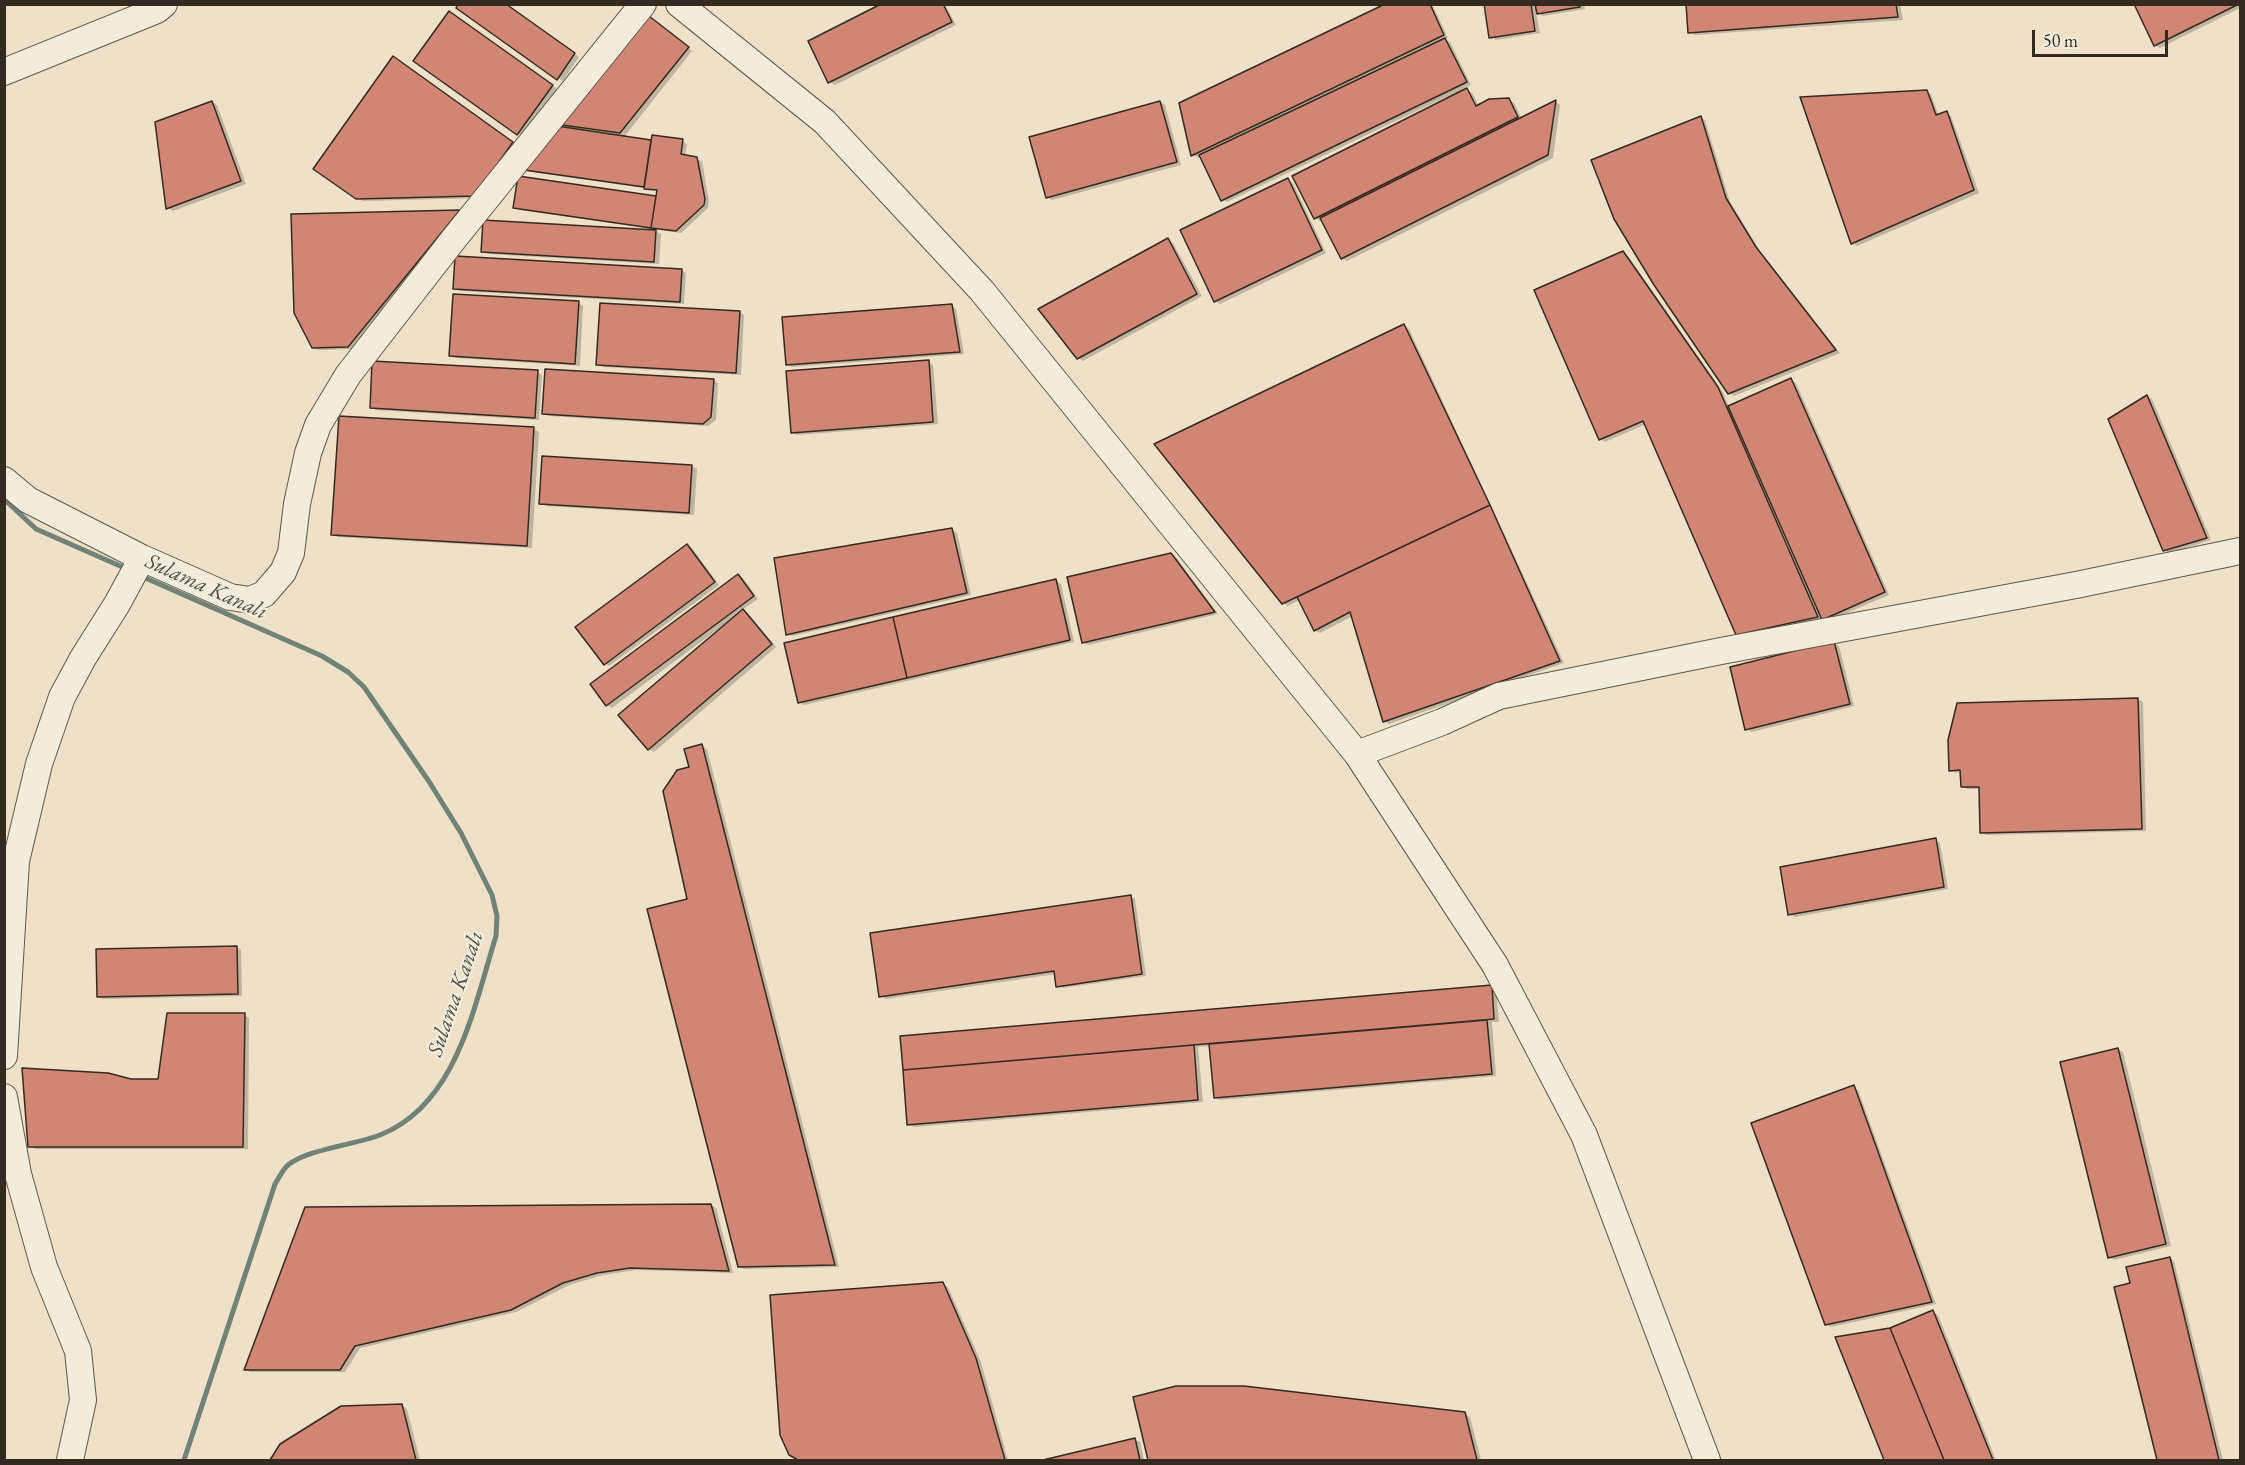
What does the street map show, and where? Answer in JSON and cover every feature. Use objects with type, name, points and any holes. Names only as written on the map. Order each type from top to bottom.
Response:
[{"type":"street","points":[[4,72],[157,10],[165,4]]},
{"type":"street","points":[[4,480],[28,500],[142,558],[231,597],[250,600],[264,594],[283,572],[291,553],[297,504],[306,463],[318,425],[348,375],[453,240],[644,4]]},
{"type":"street","points":[[679,4],[825,123],[981,291],[1357,754],[1495,965],[1584,1136],[1707,1461]]},
{"type":"street","points":[[1357,754],[1442,722],[1499,696],[1732,648],[2076,585],[2241,551]]},
{"type":"street","points":[[4,1056],[16,861],[39,764],[62,698],[142,558]]},
{"type":"street","points":[[4,1097],[18,1174],[44,1267],[78,1352],[83,1400],[70,1461]]},
{"type":"building","points":[[458,4],[506,4],[575,53],[557,80],[456,8]]},
{"type":"building","points":[[881,4],[943,4],[952,22],[828,83],[808,41]]},
{"type":"building","points":[[1385,4],[1430,4],[1444,35],[1191,156],[1179,103]]},
{"type":"building","points":[[1484,4],[1531,4],[1535,31],[1489,38]]},
{"type":"building","points":[[1535,4],[1580,4],[1580,7],[1537,14]]},
{"type":"building","points":[[1686,4],[1896,4],[1898,17],[1688,33]]},
{"type":"building","points":[[2134,4],[2239,4],[2154,46]]},
{"type":"building","points":[[449,11],[553,85],[517,135],[413,61]]},
{"type":"building","points":[[649,16],[689,47],[620,133],[562,125]]},
{"type":"building","points":[[1445,38],[1467,82],[1221,201],[1199,155]]},
{"type":"building","points":[[393,56],[513,142],[475,196],[356,199],[313,169]]},
{"type":"building","points":[[1467,88],[1476,106],[1489,99],[1509,98],[1518,117],[1314,219],[1292,176]]},
{"type":"building","points":[[1927,90],[1936,115],[1947,111],[1974,190],[1851,244],[1800,97]]},
{"type":"building","points":[[1556,100],[1548,155],[1341,259],[1320,218]]},
{"type":"building","points":[[212,101],[241,181],[166,209],[155,122]]},
{"type":"building","points":[[1160,101],[1177,162],[1046,198],[1029,137]]},
{"type":"building","points":[[1701,116],[1726,198],[1756,247],[1836,350],[1728,394],[1654,285],[1614,219],[1591,160]]},
{"type":"building","points":[[557,126],[651,140],[644,187],[524,170]]},
{"type":"building","points":[[652,135],[683,139],[681,154],[697,157],[705,199],[704,205],[676,231],[651,228],[657,190],[644,189]]},
{"type":"building","points":[[518,176],[656,196],[651,228],[513,208]]},
{"type":"building","points":[[1288,178],[1322,250],[1214,302],[1180,230]]},
{"type":"building","points":[[460,210],[348,347],[312,348],[294,313],[291,214]]},
{"type":"building","points":[[483,220],[656,230],[654,262],[481,252]]},
{"type":"building","points":[[1168,238],[1197,294],[1077,359],[1038,309]]},
{"type":"building","points":[[1623,251],[1718,387],[1818,617],[1736,635],[1643,421],[1599,440],[1534,290]]},
{"type":"building","points":[[455,256],[682,269],[680,302],[453,289]]},
{"type":"building","points":[[453,294],[579,301],[575,364],[449,356]]},
{"type":"building","points":[[600,303],[740,311],[736,373],[596,365]]},
{"type":"building","points":[[952,304],[960,352],[786,365],[782,317]]},
{"type":"building","points":[[1404,324],[1490,505],[1282,604],[1154,444]]},
{"type":"building","points":[[929,360],[933,422],[791,433],[786,371]]},
{"type":"building","points":[[372,361],[538,370],[535,418],[370,408]]},
{"type":"building","points":[[545,369],[714,379],[711,417],[703,424],[542,414]]},
{"type":"building","points":[[1791,378],[1885,592],[1822,620],[1728,406]]},
{"type":"building","points":[[2147,395],[2207,538],[2163,551],[2108,419]]},
{"type":"building","points":[[339,416],[534,427],[527,546],[331,535]]},
{"type":"building","points":[[542,456],[692,465],[689,513],[539,504]]},
{"type":"building","points":[[1490,505],[1560,661],[1383,722],[1350,612],[1314,631],[1297,597]]},
{"type":"building","points":[[952,528],[967,593],[786,635],[774,558]]},
{"type":"building","points":[[687,544],[715,582],[604,665],[575,627]]},
{"type":"building","points":[[1171,553],[1215,612],[1082,643],[1067,577]]},
{"type":"building","points":[[738,574],[754,596],[606,706],[590,684]]},
{"type":"building","points":[[1056,579],[1070,640],[907,678],[893,617]]},
{"type":"building","points":[[743,609],[772,644],[648,750],[618,715]]},
{"type":"building","points":[[893,617],[907,678],[798,703],[784,643]]},
{"type":"building","points":[[1834,641],[1850,704],[1745,730],[1730,667]]},
{"type":"building","points":[[2138,698],[2142,829],[1980,833],[1979,787],[1961,787],[1960,770],[1949,771],[1948,740],[1957,703]]},
{"type":"building","points":[[702,744],[835,1265],[738,1267],[647,909],[687,899],[663,791],[677,770],[689,767],[684,749]]},
{"type":"building","points":[[1936,838],[1944,887],[1788,915],[1780,867]]},
{"type":"building","points":[[1131,895],[1142,974],[1056,987],[1054,971],[879,997],[870,933]]},
{"type":"building","points":[[237,946],[238,994],[97,997],[96,949]]},
{"type":"building","points":[[1492,985],[1494,1019],[903,1070],[900,1036]]},
{"type":"building","points":[[167,1013],[245,1013],[243,1147],[28,1147],[22,1068],[108,1073],[131,1079],[158,1079]]},
{"type":"building","points":[[1487,1020],[1492,1074],[1214,1098],[1209,1044]]},
{"type":"building","points":[[1194,1045],[1198,1100],[907,1125],[903,1070]]},
{"type":"building","points":[[2118,1048],[2166,1244],[2108,1258],[2060,1062]]},
{"type":"building","points":[[1854,1085],[1932,1302],[1825,1325],[1751,1123]]},
{"type":"building","points":[[711,1204],[729,1271],[630,1268],[597,1273],[563,1283],[511,1310],[355,1346],[340,1370],[244,1370],[305,1207]]},
{"type":"building","points":[[2170,1257],[2219,1460],[2157,1460],[2114,1287],[2130,1283],[2126,1267]]},
{"type":"building","points":[[943,1282],[976,1358],[1005,1460],[798,1460],[789,1455],[780,1435],[770,1295]]},
{"type":"building","points":[[1933,1310],[1993,1460],[1944,1460],[1890,1328]]},
{"type":"building","points":[[1890,1328],[1944,1460],[1884,1460],[1835,1337]]},
{"type":"building","points":[[1176,1386],[1244,1386],[1465,1412],[1477,1460],[1148,1460],[1133,1397]]},
{"type":"building","points":[[402,1404],[416,1460],[270,1460],[280,1444],[341,1406]]},
{"type":"building","points":[[1135,1438],[1140,1460],[1043,1460]]},
{"type":"waterway","name":"Sulama Kanalı","points":[[4,499],[36,529],[127,569]]},
{"type":"waterway","name":"Sulama Kanalı","points":[[141,576],[322,656],[348,672],[364,687],[428,780],[461,833],[492,895],[497,916],[496,936],[470,1022],[445,1077],[428,1101],[406,1121],[380,1135],[319,1151],[297,1160],[286,1167],[275,1184],[184,1460]]}]
